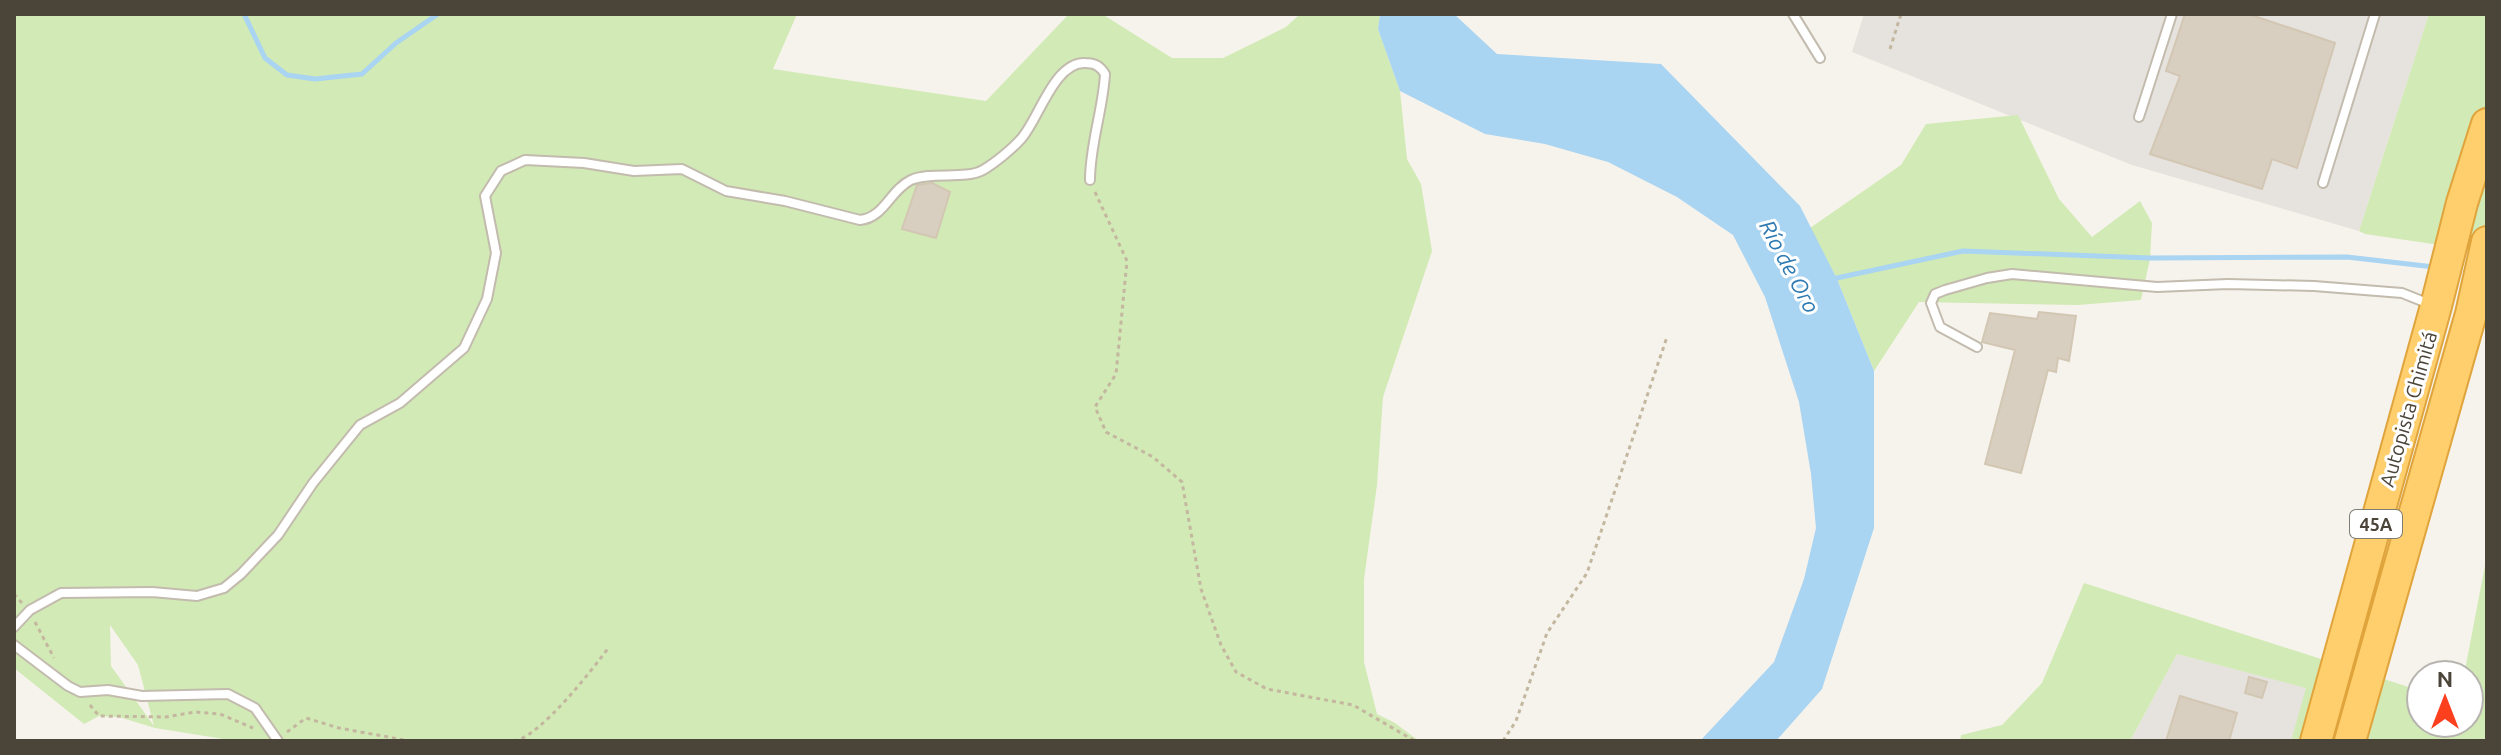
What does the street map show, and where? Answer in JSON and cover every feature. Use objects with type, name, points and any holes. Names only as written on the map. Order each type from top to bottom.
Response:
[{"type":"highway","name":"Autopista Chimitá","points":[[2316,741],[2462,203],[2487,124]]},
{"type":"highway","name":"Autopista Chimitá","points":[[2350,741],[2471,314],[2487,242]]},
{"type":"lane","points":[[1793,14],[1820,58]]},
{"type":"lane","points":[[2139,117],[2172,14]]},
{"type":"lane","points":[[2323,183],[2375,14]]},
{"type":"lane","points":[[14,627],[30,610],[61,593],[152,592],[197,596],[224,588],[241,574],[278,535],[313,483],[360,425],[400,403],[464,348],[487,299],[496,253],[485,196],[501,171],[525,160],[584,163],[634,171],[682,169],[726,191],[785,201],[860,220],[868,219],[877,215],[899,187],[914,178],[981,171],[1021,139],[1063,73],[1078,63],[1092,63],[1101,67],[1105,74],[1099,123],[1090,157],[1090,180]]},
{"type":"lane","points":[[1977,347],[1940,327],[1931,303],[1935,294],[1987,278],[2012,274],[2157,287],[2228,284],[2314,286],[2402,293],[2436,306]]},
{"type":"lane","points":[[14,645],[80,692],[108,690],[142,696],[228,694],[255,708],[278,741]]},
{"type":"path","points":[[1890,49],[1901,14]]},
{"type":"path","points":[[1090,180],[1127,261],[1116,374],[1095,407],[1106,432],[1153,457],[1182,482],[1201,589],[1221,645],[1236,672],[1267,689],[1353,705],[1415,741]]},
{"type":"path","points":[[1503,741],[1516,721],[1547,633],[1587,573],[1667,337]]},
{"type":"path","points":[[514,741],[524,739],[552,713],[587,677],[609,647]]},
{"type":"shaded area","points":[[1864,14],[2429,14],[2359,231],[2132,165],[1852,52]]},
{"type":"shaded area","points":[[2177,654],[2307,688],[2291,741],[2130,741]]},
{"type":"green space","points":[[14,14],[797,14],[773,69],[986,101],[1069,14],[1102,14],[1172,58],[1223,58],[1286,27],[1300,14],[1380,14],[1378,29],[1400,91],[1407,159],[1421,184],[1432,251],[1383,397],[1377,485],[1364,579],[1364,662],[1377,714],[1419,741],[236,741],[155,728],[119,717],[99,716],[84,724],[14,668]],"holes":[[[110,625],[138,665],[154,726],[111,666]]]},
{"type":"green space","points":[[2429,14],[2487,14],[2487,252],[2359,231]]},
{"type":"green space","points":[[2018,115],[2059,199],[2092,237],[2140,201],[2152,223],[2150,259],[2141,300],[2078,305],[1919,302],[1874,371],[1837,279],[1810,228],[1901,165],[1926,124]]},
{"type":"green space","points":[[2487,555],[2487,741],[2291,741],[2306,688],[2177,654],[2130,741],[1960,741],[1961,735],[2002,725],[2042,683],[2084,583],[2405,686],[2405,739],[2485,739],[2485,659],[2467,659]]},
{"type":"water","name":"Río de Oro","points":[[1380,14],[1454,14],[1497,54],[1661,64],[1800,206],[1837,279],[1874,371],[1874,528],[1822,689],[1776,741],[1700,741],[1774,662],[1804,579],[1816,528],[1799,402],[1765,297],[1733,235],[1677,197],[1608,162],[1545,144],[1485,134],[1400,91],[1378,29]]},
{"type":"building","points":[[2185,14],[2248,14],[2335,43],[2297,168],[2272,159],[2262,189],[2150,154],[2180,76],[2166,71]]},
{"type":"building","points":[[932,183],[950,192],[936,238],[902,229],[917,185]]},
{"type":"building","points":[[2039,312],[2076,316],[2069,361],[2058,358],[2056,372],[2048,370],[2021,473],[1985,464],[2015,350],[1982,342],[1990,313],[2037,319]]},
{"type":"building","points":[[2249,677],[2267,682],[2262,698],[2245,693]]},
{"type":"building","points":[[2180,696],[2237,713],[2229,741],[2166,741]]},
{"type":"waterway","points":[[244,14],[265,58],[287,75],[315,79],[362,74],[396,43],[438,14]]},
{"type":"waterway","points":[[1832,279],[1963,251],[2150,258],[2347,257],[2434,267]]}]
